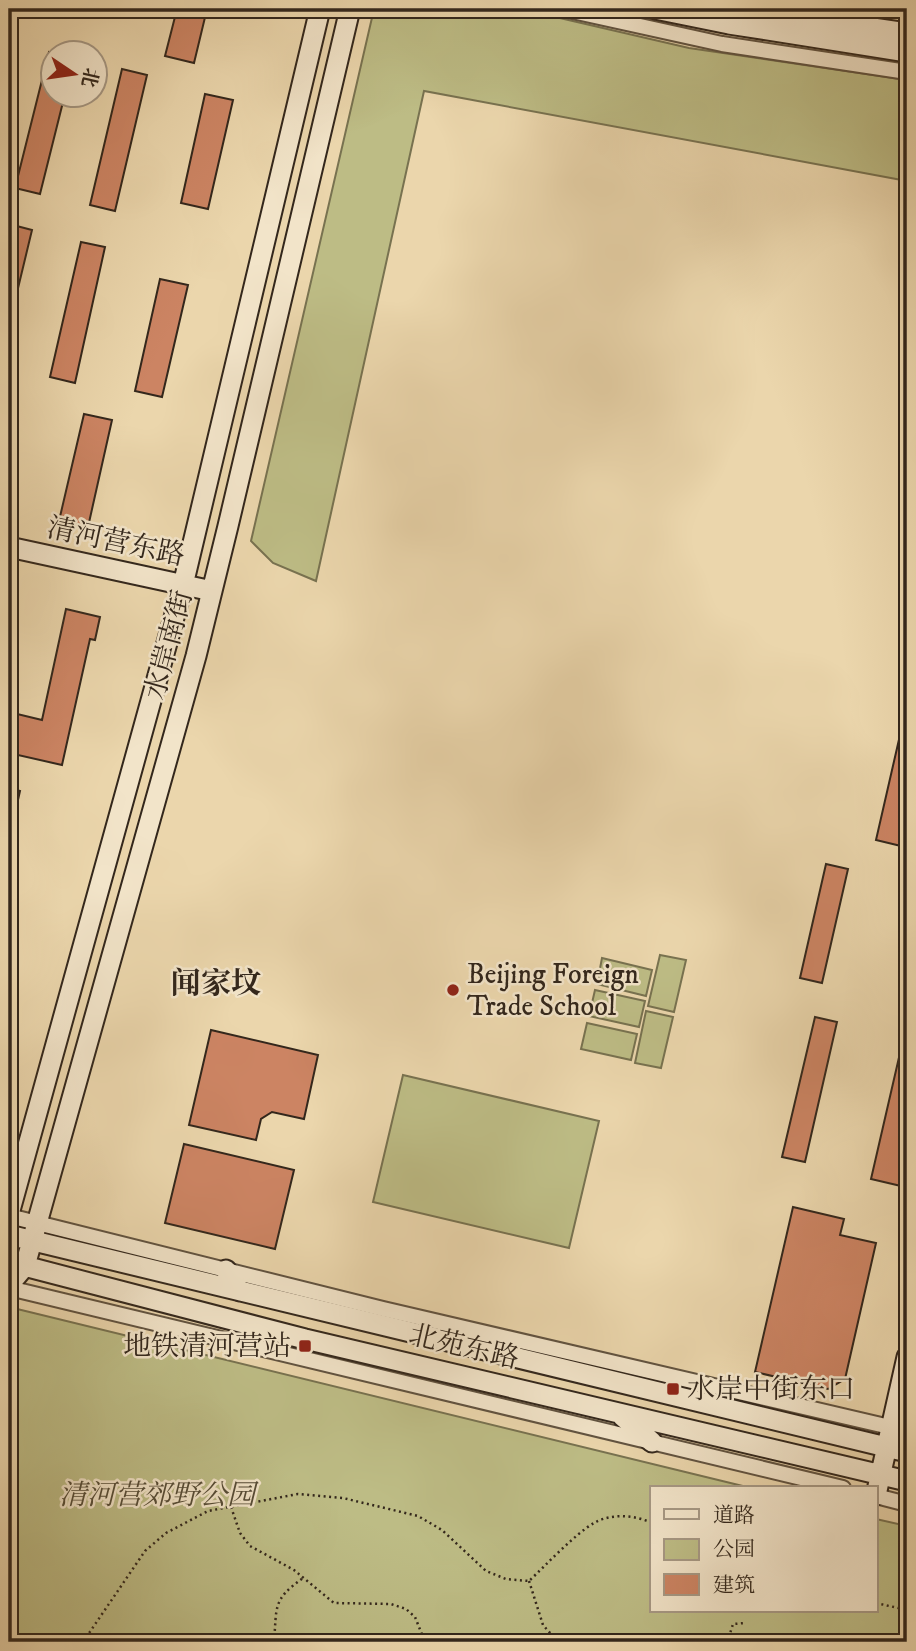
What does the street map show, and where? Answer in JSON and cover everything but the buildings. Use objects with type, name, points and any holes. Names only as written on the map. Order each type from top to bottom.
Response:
[{"type":"street","name":"水岸南街","points":[[9,1215],[183,585],[320,9]]},
{"type":"street","name":"水岸南街","points":[[9,1286],[17,1264],[35,1232],[212,591],[350,9]]},
{"type":"street","points":[[563,9],[722,44],[907,72]]},
{"type":"street","points":[[655,9],[729,24],[907,52]]},
{"type":"street","points":[[743,9],[864,18],[907,33]]},
{"type":"street","points":[[900,9],[907,10]]},
{"type":"street","name":"清河营东路","points":[[9,547],[212,591]]},
{"type":"street","points":[[9,1215],[35,1232],[226,1270],[899,1429]]},
{"type":"street","name":"北苑东路","points":[[9,1235],[35,1232],[240,1291],[907,1452]]},
{"type":"street","name":"北苑东路","points":[[17,1264],[305,1339],[907,1481]]},
{"type":"street","points":[[226,1270],[240,1291]]},
{"type":"street","points":[[9,1286],[835,1486]]},
{"type":"street","points":[[878,1487],[887,1447],[899,1429],[907,1357]]},
{"type":"street","points":[[619,1413],[652,1442]]},
{"type":"street","points":[[878,1496],[907,1504]]},
{"type":"path","points":[[83,1642],[145,1551],[166,1533],[208,1511],[298,1493],[343,1499],[418,1516],[442,1530],[486,1571],[506,1579],[529,1581],[594,1523],[617,1516],[650,1522]]},
{"type":"path","points":[[230,1507],[240,1533],[250,1546],[294,1570],[334,1603],[391,1604],[406,1609],[415,1617],[425,1642]]},
{"type":"path","points":[[274,1642],[276,1610],[280,1597],[303,1578]]},
{"type":"path","points":[[529,1581],[543,1625],[558,1642]]},
{"type":"path","points":[[878,1603],[907,1610]]},
{"type":"path","points":[[730,1642],[733,1624],[745,1623]]},
{"type":"green space","points":[[374,9],[521,9],[689,48],[907,80],[907,181],[424,91],[316,581],[273,563],[251,541]]},
{"type":"green space","points":[[660,955],[686,960],[674,1012],[648,1006]]},
{"type":"green space","points":[[602,958],[652,970],[646,996],[597,984]]},
{"type":"green space","points":[[595,990],[645,1001],[639,1027],[589,1016]]},
{"type":"green space","points":[[646,1011],[673,1017],[661,1068],[635,1063]]},
{"type":"green space","points":[[587,1023],[637,1034],[631,1060],[581,1049]]},
{"type":"green space","points":[[403,1075],[599,1121],[569,1248],[373,1202]]},
{"type":"green space","name":"清河营郊野公园","points":[[9,1307],[743,1486],[650,1486],[650,1612],[878,1612],[878,1519],[907,1526],[907,1642],[9,1642]]},
{"type":"place","name":"Beijing Foreign Trade School","points":[[453,990]]},
{"type":"place","name":"地铁清河营站","points":[[305,1346]]},
{"type":"place","name":"水岸中街东口","points":[[673,1389]]},
{"type":"district","name":"闻家坟","points":[[216,984]]}]
